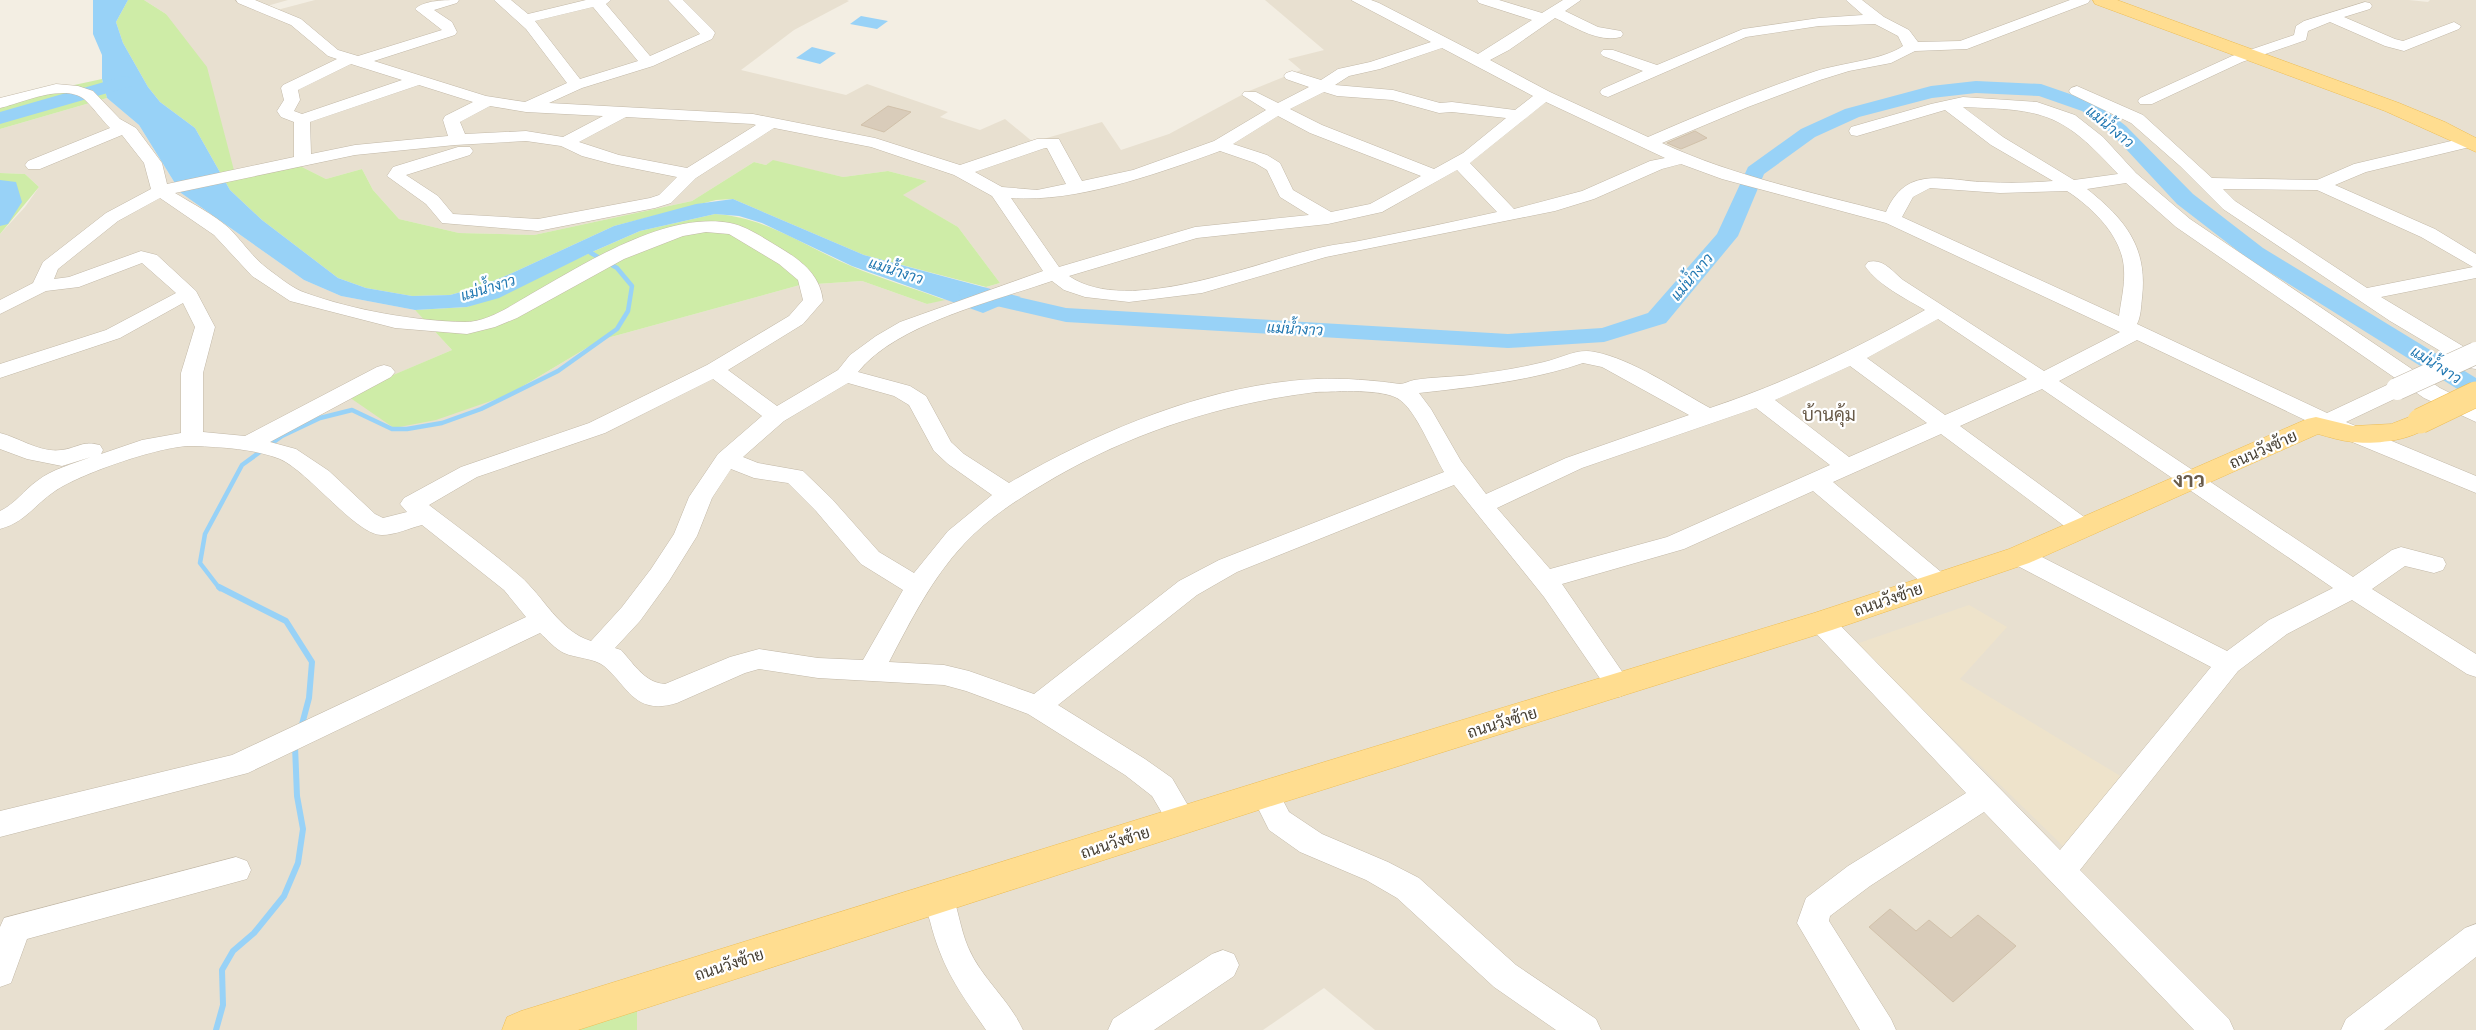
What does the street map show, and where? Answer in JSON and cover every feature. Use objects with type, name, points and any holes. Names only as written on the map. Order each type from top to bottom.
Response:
[{"type":"main road","points":[[2101,0],[2392,107],[2438,126],[2472,144]]},
{"type":"main road","name":"ถนนวังซ้าย","points":[[521,1030],[1265,794],[1619,686],[1821,622],[2019,556],[2316,425],[2395,432],[2476,394]]},
{"type":"street","points":[[243,0],[296,22],[333,54],[487,101],[526,107],[752,119],[875,143],[960,172],[998,192],[1037,194],[1138,174],[1220,145],[1278,109],[1321,87],[1344,72],[1374,66],[1442,43]]},
{"type":"street","points":[[417,80],[302,119],[287,114],[285,111],[291,105],[292,98],[289,88],[353,60],[440,37],[450,32],[447,25],[422,9],[452,0]]},
{"type":"street","points":[[501,0],[512,5],[576,85]]},
{"type":"street","points":[[526,107],[576,85],[648,63],[707,36],[708,33],[675,0]]},
{"type":"street","points":[[1358,0],[1374,6],[1544,95],[1682,159],[1728,175],[1892,219],[2131,328],[2340,428],[2476,485]]},
{"type":"street","points":[[1484,0],[1547,15],[1594,31],[1616,34]]},
{"type":"street","points":[[1478,60],[1496,53],[1547,15],[1574,0]]},
{"type":"street","points":[[1853,0],[1878,19],[1900,30],[1908,38],[1911,47]]},
{"type":"street","points":[[1648,142],[1738,105],[1840,68],[1903,54],[1911,47],[1962,46],[2083,0]]},
{"type":"street","points":[[524,19],[600,1],[648,63]]},
{"type":"street","points":[[2146,101],[2238,59],[2300,37],[2301,29],[2365,6]]},
{"type":"street","points":[[2331,17],[2404,46],[2454,26]]},
{"type":"street","points":[[1608,92],[1750,31],[1819,22],[1878,19]]},
{"type":"street","points":[[1608,53],[1656,70]]},
{"type":"street","points":[[1292,76],[1321,87],[1393,95],[1439,108],[1457,107],[1502,112],[1517,116]]},
{"type":"street","points":[[0,103],[19,96],[51,90],[77,91],[87,94],[120,130]]},
{"type":"street","points":[[2077,90],[2137,119],[2186,162],[2229,206],[2364,296],[2476,363]]},
{"type":"street","points":[[1457,107],[1475,92]]},
{"type":"street","points":[[1250,95],[1316,129],[1436,176]]},
{"type":"street","points":[[596,652],[631,614],[660,575],[685,536],[701,497],[726,459],[776,416],[845,375],[858,360],[883,340],[907,326],[1054,274],[1195,233],[1328,218],[1376,208],[1459,163],[1482,147],[1544,95]]},
{"type":"street","points":[[455,140],[457,136],[452,120],[487,101]]},
{"type":"street","points":[[1857,131],[1963,102],[2018,104],[2052,111],[2084,129],[2130,178],[2183,223],[2284,290],[2432,393],[2476,415]]},
{"type":"street","points":[[1948,105],[1995,140],[2073,186],[2098,206],[2113,223],[2134,264],[2129,321],[2131,328]]},
{"type":"street","points":[[565,142],[626,111]]},
{"type":"street","points":[[302,119],[303,161]]},
{"type":"street","points":[[479,139],[473,148],[399,171],[396,176],[432,200],[448,219],[522,226],[555,223],[661,201],[690,174],[770,123]]},
{"type":"street","points":[[34,165],[120,130],[130,132],[153,163],[166,189],[208,221],[259,272],[297,297],[395,322],[467,328],[488,323],[510,314],[637,245],[670,234],[700,228],[728,228],[766,247],[805,275],[813,288],[813,301],[796,320],[714,370],[597,428],[469,472],[432,491],[412,504],[512,584],[543,620],[571,645],[612,657],[638,687],[651,694],[667,694],[739,664],[759,659],[818,668],[944,675],[969,680],[1038,706],[1135,767],[1162,788],[1182,821]]},
{"type":"street","points":[[41,286],[50,266],[112,217],[166,189],[354,150],[455,140],[526,136],[565,142],[588,152],[618,160],[690,174]]},
{"type":"street","points":[[960,172],[1043,143],[1053,143],[1076,187]]},
{"type":"street","points":[[2206,183],[2270,186],[2320,185],[2360,168],[2472,144]]},
{"type":"street","points":[[1220,145],[1261,159],[1274,167],[1286,193],[1328,218]]},
{"type":"street","points":[[998,192],[1054,274],[1071,286],[1092,293],[1129,296],[1162,294],[1202,287],[1324,252],[1362,246],[1571,200],[1649,167],[1682,159]]},
{"type":"street","points":[[1459,163],[1472,174],[1508,214]]},
{"type":"street","points":[[1892,219],[1901,196],[1910,189],[1931,182],[1981,187],[2073,186],[2130,178]]},
{"type":"street","points":[[2320,185],[2428,233],[2476,262]]},
{"type":"street","points":[[0,308],[41,286],[72,282],[141,257],[150,259],[189,295],[205,327],[192,373],[192,438]]},
{"type":"street","points":[[1875,266],[1896,284],[1939,310],[2353,589],[2476,667]]},
{"type":"street","points":[[2364,296],[2476,272]]},
{"type":"street","points":[[0,371],[113,334],[176,299],[189,295]]},
{"type":"street","points":[[1483,505],[1574,463],[1759,399],[1878,345],[1939,310]]},
{"type":"street","points":[[1545,580],[1675,543],[2042,381],[2131,328]]},
{"type":"street","points":[[2340,428],[2397,389],[2476,353]]},
{"type":"street","points":[[1406,393],[1412,387],[1472,381],[1549,368],[1582,357],[1609,362],[1643,383],[1709,417]]},
{"type":"street","points":[[1852,357],[2083,528]]},
{"type":"street","points":[[714,370],[776,416]]},
{"type":"street","points":[[259,447],[384,372]]},
{"type":"street","points":[[845,375],[902,391],[918,401],[942,446],[956,459],[1008,494]]},
{"type":"street","points":[[870,671],[916,586],[971,523],[1008,494],[1053,468],[1117,438],[1168,418],[1219,402],[1311,385],[1346,384],[1388,388],[1406,393],[1419,406],[1434,437],[1458,475],[1545,580],[1619,686]]},
{"type":"street","points":[[1759,399],[1847,467]]},
{"type":"street","points":[[0,521],[16,513],[45,486],[60,476],[142,447],[192,438],[259,447],[288,454],[321,476],[367,520],[380,527],[427,515]]},
{"type":"street","points":[[0,440],[27,452],[62,458],[88,449],[113,456]]},
{"type":"street","points":[[726,459],[754,470],[795,476],[824,505],[870,558],[916,586]]},
{"type":"street","points":[[1038,706],[1188,588],[1228,566],[1458,475]]},
{"type":"street","points":[[1816,481],[1937,582]]},
{"type":"street","points":[[2019,556],[2230,664]]},
{"type":"street","points":[[2062,869],[2230,664],[2278,627],[2310,609],[2353,589],[2401,556],[2434,564]]},
{"type":"street","points":[[0,824],[238,765],[543,620]]},
{"type":"street","points":[[1821,622],[2217,1030]]},
{"type":"street","points":[[1265,794],[1279,821],[1311,843],[1377,871],[1408,888],[1505,976],[1584,1030]]},
{"type":"street","points":[[1879,1030],[1813,923],[1817,908],[1859,876],[1986,794]]},
{"type":"street","points":[[0,972],[15,928],[236,870]]},
{"type":"street","points":[[939,898],[953,951],[967,976],[1006,1030]]},
{"type":"street","points":[[2358,1030],[2476,938]]},
{"type":"street","points":[[1125,1030],[1223,965]]},
{"type":"shaded area","points":[[144,0],[288,0],[267,6],[277,10],[315,0],[847,0],[849,1],[794,30],[741,70],[846,95],[867,84],[948,112],[940,117],[980,130],[1005,119],[1033,142],[1102,122],[1121,150],[1169,134],[1249,91],[1301,70],[1288,59],[1324,50],[1265,0],[2409,0],[2428,2],[2430,0],[2476,0],[2476,1030],[1375,1030],[1324,988],[1263,1030],[637,1030],[637,1009],[574,1030],[0,1030],[0,234],[25,207],[39,187],[25,174],[0,173],[0,129],[107,98],[139,125],[181,193],[304,280],[341,296],[415,310],[452,350],[347,395],[508,395],[600,340],[800,285],[862,281],[927,304],[1000,283],[958,227],[902,195],[927,181],[888,171],[843,177],[773,161],[766,165],[754,162],[692,201],[534,235],[459,233],[399,219],[373,190],[362,169],[326,179],[296,164],[236,178],[166,14]]},
{"type":"shaded area","points":[[1969,605],[2007,627],[1960,679],[2122,777],[2065,848],[1856,644]]},
{"type":"green space","points":[[128,0],[144,0],[166,14],[207,67],[236,178],[296,164],[326,179],[362,169],[373,190],[399,219],[459,233],[534,235],[692,201],[754,162],[766,165],[773,160],[843,177],[888,171],[927,181],[903,195],[958,227],[1000,283],[986,287],[864,255],[733,199],[716,200],[614,226],[510,274],[479,287],[450,295],[412,296],[366,288],[338,278],[262,220],[230,190],[195,128],[160,102],[148,87],[123,43],[116,22]]},
{"type":"green space","points":[[102,79],[107,98],[0,129],[0,101]]},
{"type":"green space","points":[[0,173],[25,174],[39,187],[0,234]]},
{"type":"green space","points":[[715,214],[734,216],[768,226],[851,266],[945,300],[927,304],[862,281],[800,285],[600,340],[508,395],[436,420],[394,428],[346,395],[452,350],[415,310],[467,307],[640,231]]},
{"type":"green space","points":[[637,1009],[637,1030],[574,1030]]},
{"type":"water","points":[[93,0],[128,0],[116,22],[123,43],[148,87],[160,102],[195,128],[230,190],[262,220],[338,278],[366,288],[412,296],[450,295],[479,287],[510,274],[614,226],[696,204],[733,199],[864,255],[1021,297],[983,313],[852,266],[762,223],[739,216],[715,214],[640,231],[592,252],[499,298],[467,307],[415,310],[341,296],[304,280],[181,193],[139,125],[107,98],[102,79],[102,55],[93,34]]},
{"type":"water","points":[[861,16],[888,21],[877,29],[850,24]]},
{"type":"water","points":[[812,47],[836,53],[820,64],[796,58]]},
{"type":"building","points":[[888,106],[911,112],[884,132],[861,125]]},
{"type":"building","points":[[1695,131],[1707,138],[1681,149],[1667,143]]},
{"type":"building","points":[[1890,909],[1916,931],[1929,920],[1951,938],[1978,915],[2016,946],[1953,1002],[1869,927]]},
{"type":"waterway","points":[[0,118],[125,82]]},
{"type":"waterway","name":"แม่น้ำงาว","points":[[970,293],[1066,315],[1508,341],[1604,335],[1657,318],[1727,236],[1755,171],[1808,133],[1852,113],[1931,92],[1976,87],[2041,90],[2089,107],[2119,130],[2185,199],[2255,253],[2476,389]]},
{"type":"waterway","points":[[0,186],[8,187],[11,202],[0,219]]},
{"type":"waterway","points":[[585,249],[593,254]]},
{"type":"waterway","points":[[220,589],[200,563],[205,534],[242,465],[282,436],[320,418],[352,410],[392,429],[407,429],[442,423],[481,409],[558,371],[617,329],[628,311],[632,286],[617,268],[591,253]]},
{"type":"waterway","points":[[219,587],[286,621],[312,662],[309,698],[301,728]]},
{"type":"waterway","points":[[216,1030],[223,1005],[222,970],[233,951],[254,933],[284,896],[298,863],[303,829],[297,796],[295,746]]},
{"type":"district","name":"บ้านคุ้ม","points":[[1829,415]]},
{"type":"district","name":"งาว","points":[[2189,480]]}]
